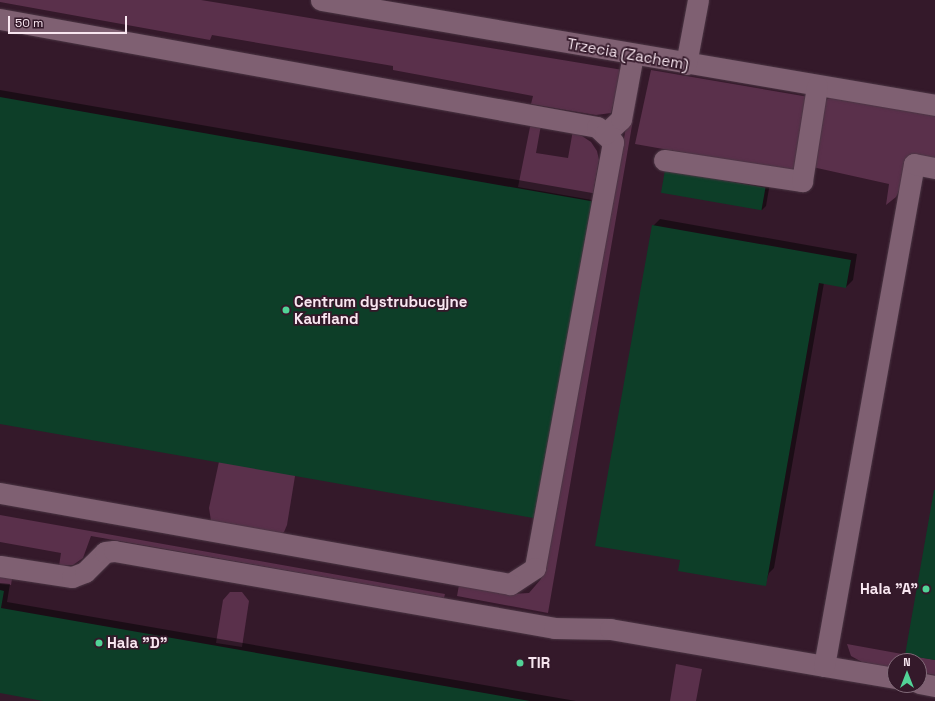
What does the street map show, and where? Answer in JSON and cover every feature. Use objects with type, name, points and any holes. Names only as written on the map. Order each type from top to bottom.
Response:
[{"type":"lane","name":"Trzecia (Zachem)","points":[[322,0],[375,5],[633,55],[935,105]]},
{"type":"lane","points":[[686,64],[698,0]]},
{"type":"lane","points":[[0,19],[597,127],[613,142],[535,568],[510,584],[0,493]]},
{"type":"lane","points":[[605,134],[621,119],[633,55]]},
{"type":"lane","points":[[664,160],[802,181],[817,86]]},
{"type":"lane","points":[[824,666],[914,164],[935,168]]},
{"type":"lane","points":[[0,566],[72,577],[85,572],[105,552],[114,551],[554,628],[610,629],[887,677]]},
{"type":"shaded area","points":[[0,0],[201,0],[623,70],[611,113],[596,115],[531,104],[533,96],[393,70],[393,66],[212,35],[210,40],[0,2]]},
{"type":"shaded area","points":[[651,70],[809,97],[801,165],[788,171],[635,144]]},
{"type":"shaded area","points":[[634,85],[639,85],[548,613],[457,596],[459,585],[511,594],[529,593],[541,579]]},
{"type":"shaded area","points":[[831,97],[935,115],[935,162],[902,185],[896,197],[886,205],[889,184],[808,166],[821,103]]},
{"type":"shaded area","points":[[531,122],[541,125],[536,153],[568,158],[573,130],[591,142],[597,151],[599,160],[592,200],[518,187]]},
{"type":"shaded area","points":[[220,457],[296,470],[287,525],[284,532],[279,535],[211,521],[209,508]]},
{"type":"shaded area","points":[[0,515],[445,594],[444,598],[91,536],[83,558],[73,565],[59,566],[61,553],[0,542]]},
{"type":"shaded area","points":[[0,571],[13,573],[11,585],[0,584]]},
{"type":"shaded area","points":[[230,592],[242,592],[249,601],[242,647],[216,643],[223,600]]},
{"type":"shaded area","points":[[847,644],[896,653],[887,653],[887,667],[862,662],[851,656]]},
{"type":"shaded area","points":[[927,659],[935,660],[935,675],[927,674]]},
{"type":"shaded area","points":[[676,664],[702,669],[696,701],[670,701]]},
{"type":"building","name":"Centrum dystrubucyjne Kaufland","points":[[0,97],[592,201],[536,518],[0,424]]},
{"type":"building","points":[[665,170],[765,188],[761,210],[661,193]]},
{"type":"building","points":[[652,225],[851,260],[846,288],[819,283],[766,586],[678,571],[680,560],[595,546]]},
{"type":"building","name":"Hala \"A\"","points":[[935,490],[935,660],[927,659],[927,653],[905,653]]},
{"type":"building","name":"Hala \"D\"","points":[[0,590],[4,591],[1,608],[530,701],[43,701],[0,693]]},
{"type":"place","name":"Centrum dystrubucyjne Kaufland","points":[[286,310]]},
{"type":"place","name":"Hala \"A\"","points":[[926,589]]},
{"type":"place","name":"Hala \"D\"","points":[[99,643]]},
{"type":"place","name":"TIR","points":[[520,663]]}]
